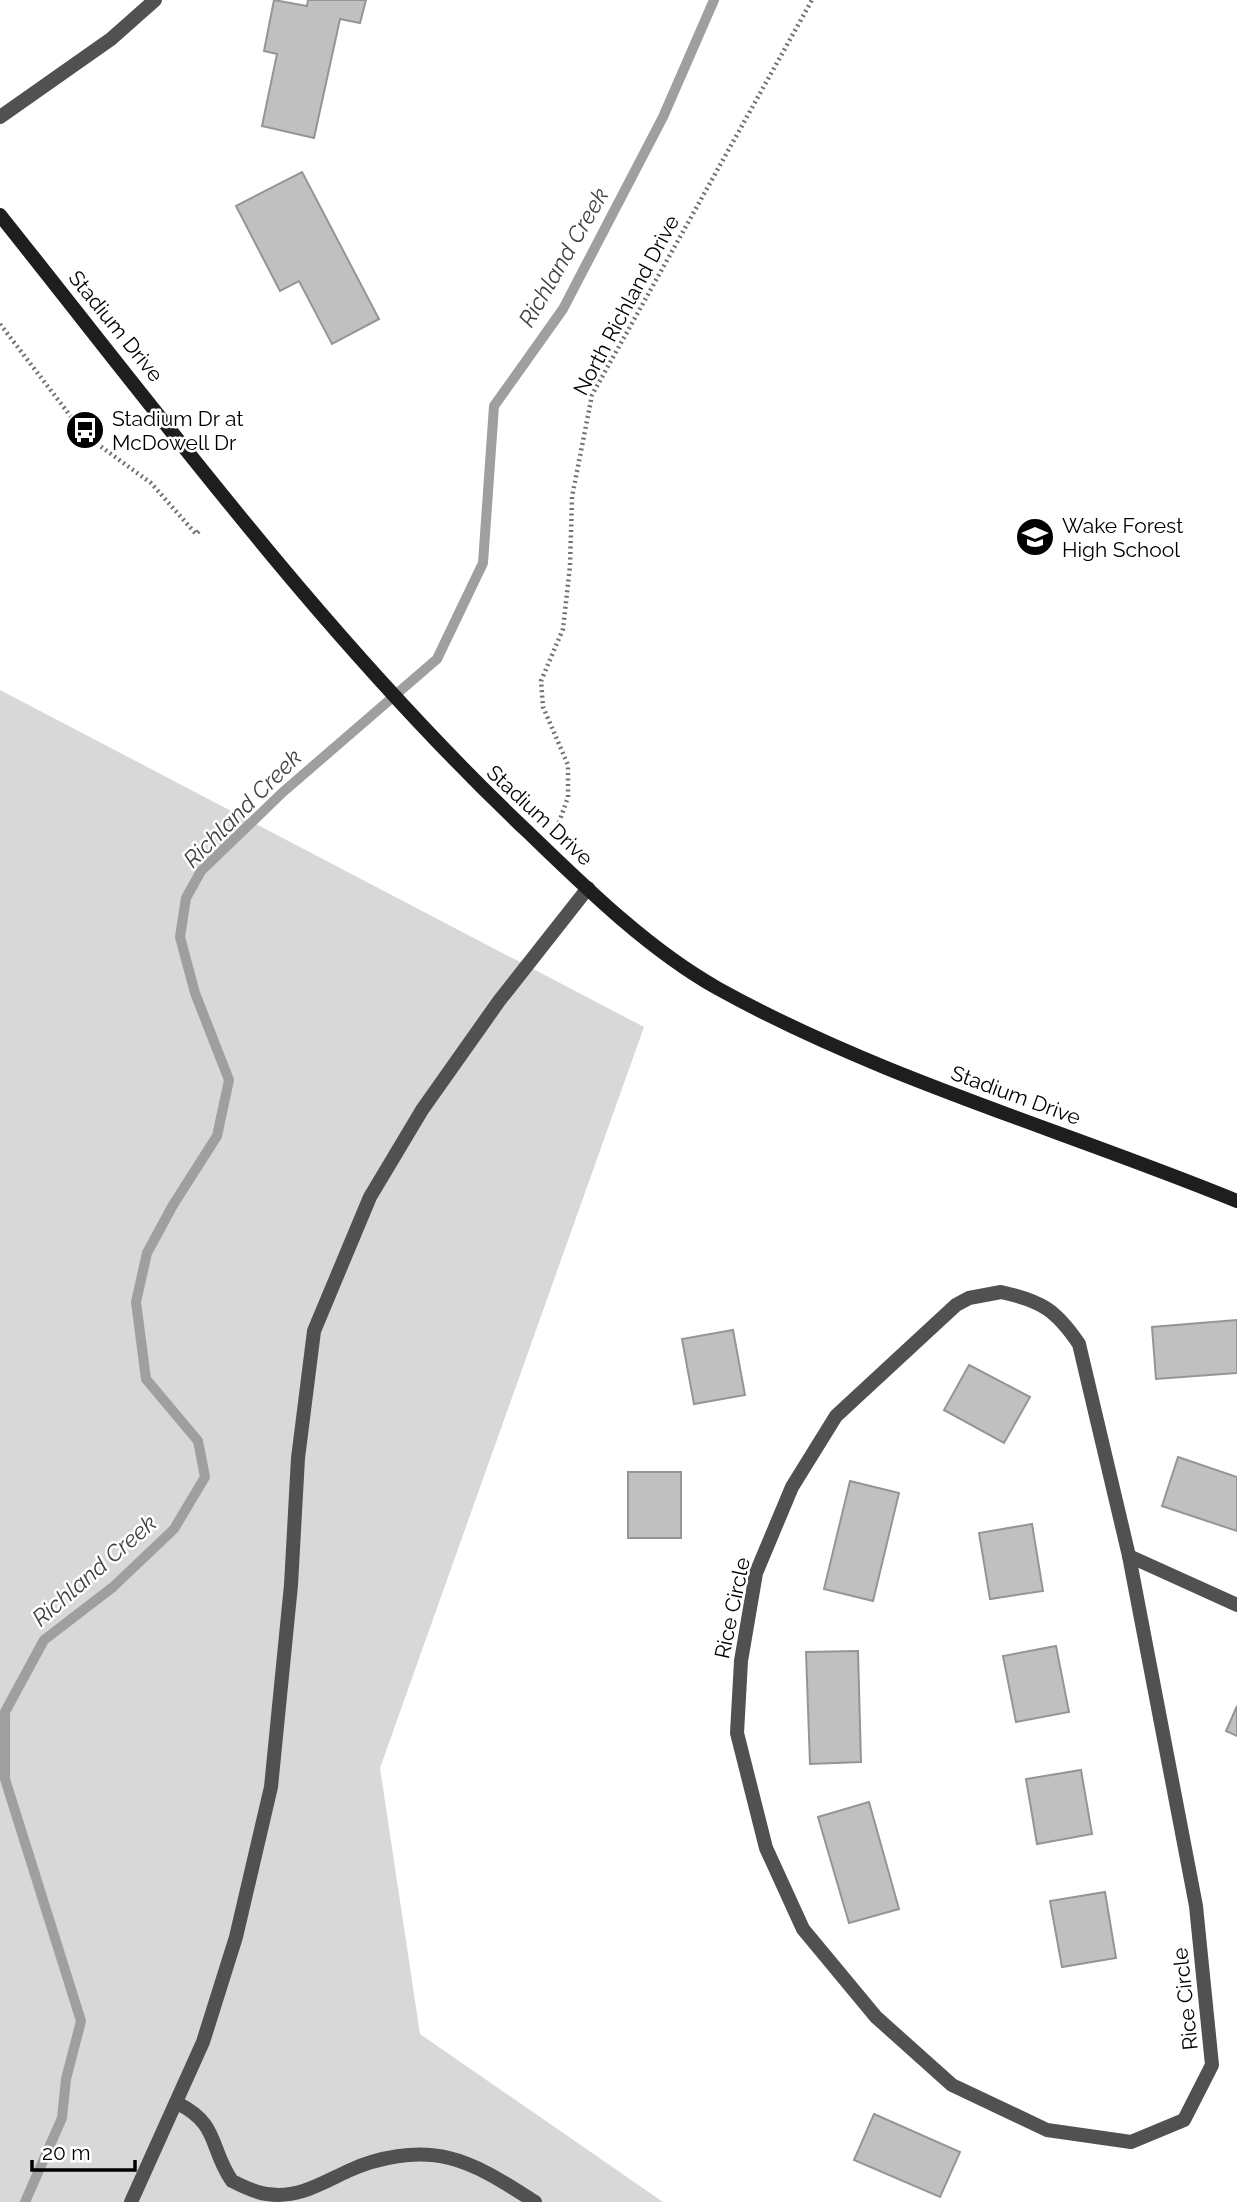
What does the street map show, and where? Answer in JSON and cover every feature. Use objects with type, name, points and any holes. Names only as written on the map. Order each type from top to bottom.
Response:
[{"type":"street","points":[[0,117],[111,39],[155,0]]},
{"type":"street","name":"Stadium Drive","points":[[0,215],[310,603],[464,772],[547,851],[648,940],[714,986],[806,1032],[910,1078],[1237,1201]]},
{"type":"street","points":[[131,2202],[203,2042],[236,1937],[271,1787],[291,1585],[298,1458],[314,1331],[370,1197],[422,1110],[499,1001],[588,888]]},
{"type":"street","name":"Rice Circle","points":[[1001,1292],[1033,1299],[1061,1317],[1079,1344],[1129,1556],[1196,1906],[1212,2065],[1184,2120],[1131,2142],[1047,2130],[952,2085],[876,2017],[803,1928],[766,1848],[737,1734],[741,1661],[756,1573],[792,1487],[836,1416],[956,1305],[969,1298],[1001,1292]]},
{"type":"street","points":[[1129,1556],[1237,1605]]},
{"type":"street","points":[[177,2103],[197,2113],[212,2134],[232,2181],[266,2194],[289,2194],[310,2189],[375,2160],[407,2155],[449,2158],[499,2180],[535,2202]]},
{"type":"path","name":"North Richland Drive","points":[[547,851],[568,797],[568,765],[543,708],[541,681],[563,629],[570,566],[572,497],[592,395],[812,0]]},
{"type":"path","points":[[0,324],[85,435],[150,483],[196,534],[201,529]]},
{"type":"shaded area","points":[[0,690],[644,1027],[380,1768],[420,2034],[663,2202],[0,2202]]},
{"type":"building","points":[[274,0],[307,6],[308,0],[366,0],[360,23],[340,19],[314,138],[262,126],[277,54],[264,51]]},
{"type":"building","points":[[302,172],[379,319],[332,344],[299,281],[280,291],[236,206]]},
{"type":"building","points":[[1237,1320],[1237,1373],[1156,1379],[1152,1327]]},
{"type":"building","points":[[733,1330],[745,1395],[694,1404],[682,1339]]},
{"type":"building","points":[[969,1365],[1030,1397],[1004,1443],[944,1410]]},
{"type":"building","points":[[1178,1457],[1237,1477],[1237,1531],[1162,1506]]},
{"type":"building","points":[[628,1472],[681,1472],[681,1538],[628,1538]]},
{"type":"building","points":[[850,1481],[899,1493],[873,1601],[824,1589]]},
{"type":"building","points":[[1032,1524],[1043,1591],[990,1599],[979,1533]]},
{"type":"building","points":[[1056,1646],[1069,1712],[1016,1722],[1003,1656]]},
{"type":"building","points":[[858,1651],[861,1762],[810,1764],[806,1652]]},
{"type":"building","points":[[1237,1706],[1237,1736],[1226,1731]]},
{"type":"building","points":[[1081,1770],[1092,1834],[1037,1844],[1026,1779]]},
{"type":"building","points":[[869,1802],[899,1909],[849,1923],[818,1817]]},
{"type":"building","points":[[1105,1892],[1116,1958],[1062,1967],[1050,1901]]},
{"type":"building","points":[[874,2114],[960,2152],[940,2197],[854,2160]]},
{"type":"waterway","name":"Richland Creek","points":[[25,2202],[62,2118],[66,2079],[81,2021],[5,1779],[5,1712],[44,1640],[113,1587],[174,1529],[205,1477],[198,1441],[146,1379],[136,1302],[147,1253],[173,1205],[217,1136],[229,1080],[195,993],[180,937],[186,898],[201,871],[283,792],[437,659],[483,563],[494,406],[563,309],[663,117],[714,0]]},
{"type":"place","name":"Stadium Dr at McDowell Dr","points":[[85,430]]},
{"type":"place","name":"Wake Forest High School","points":[[1035,537]]}]
